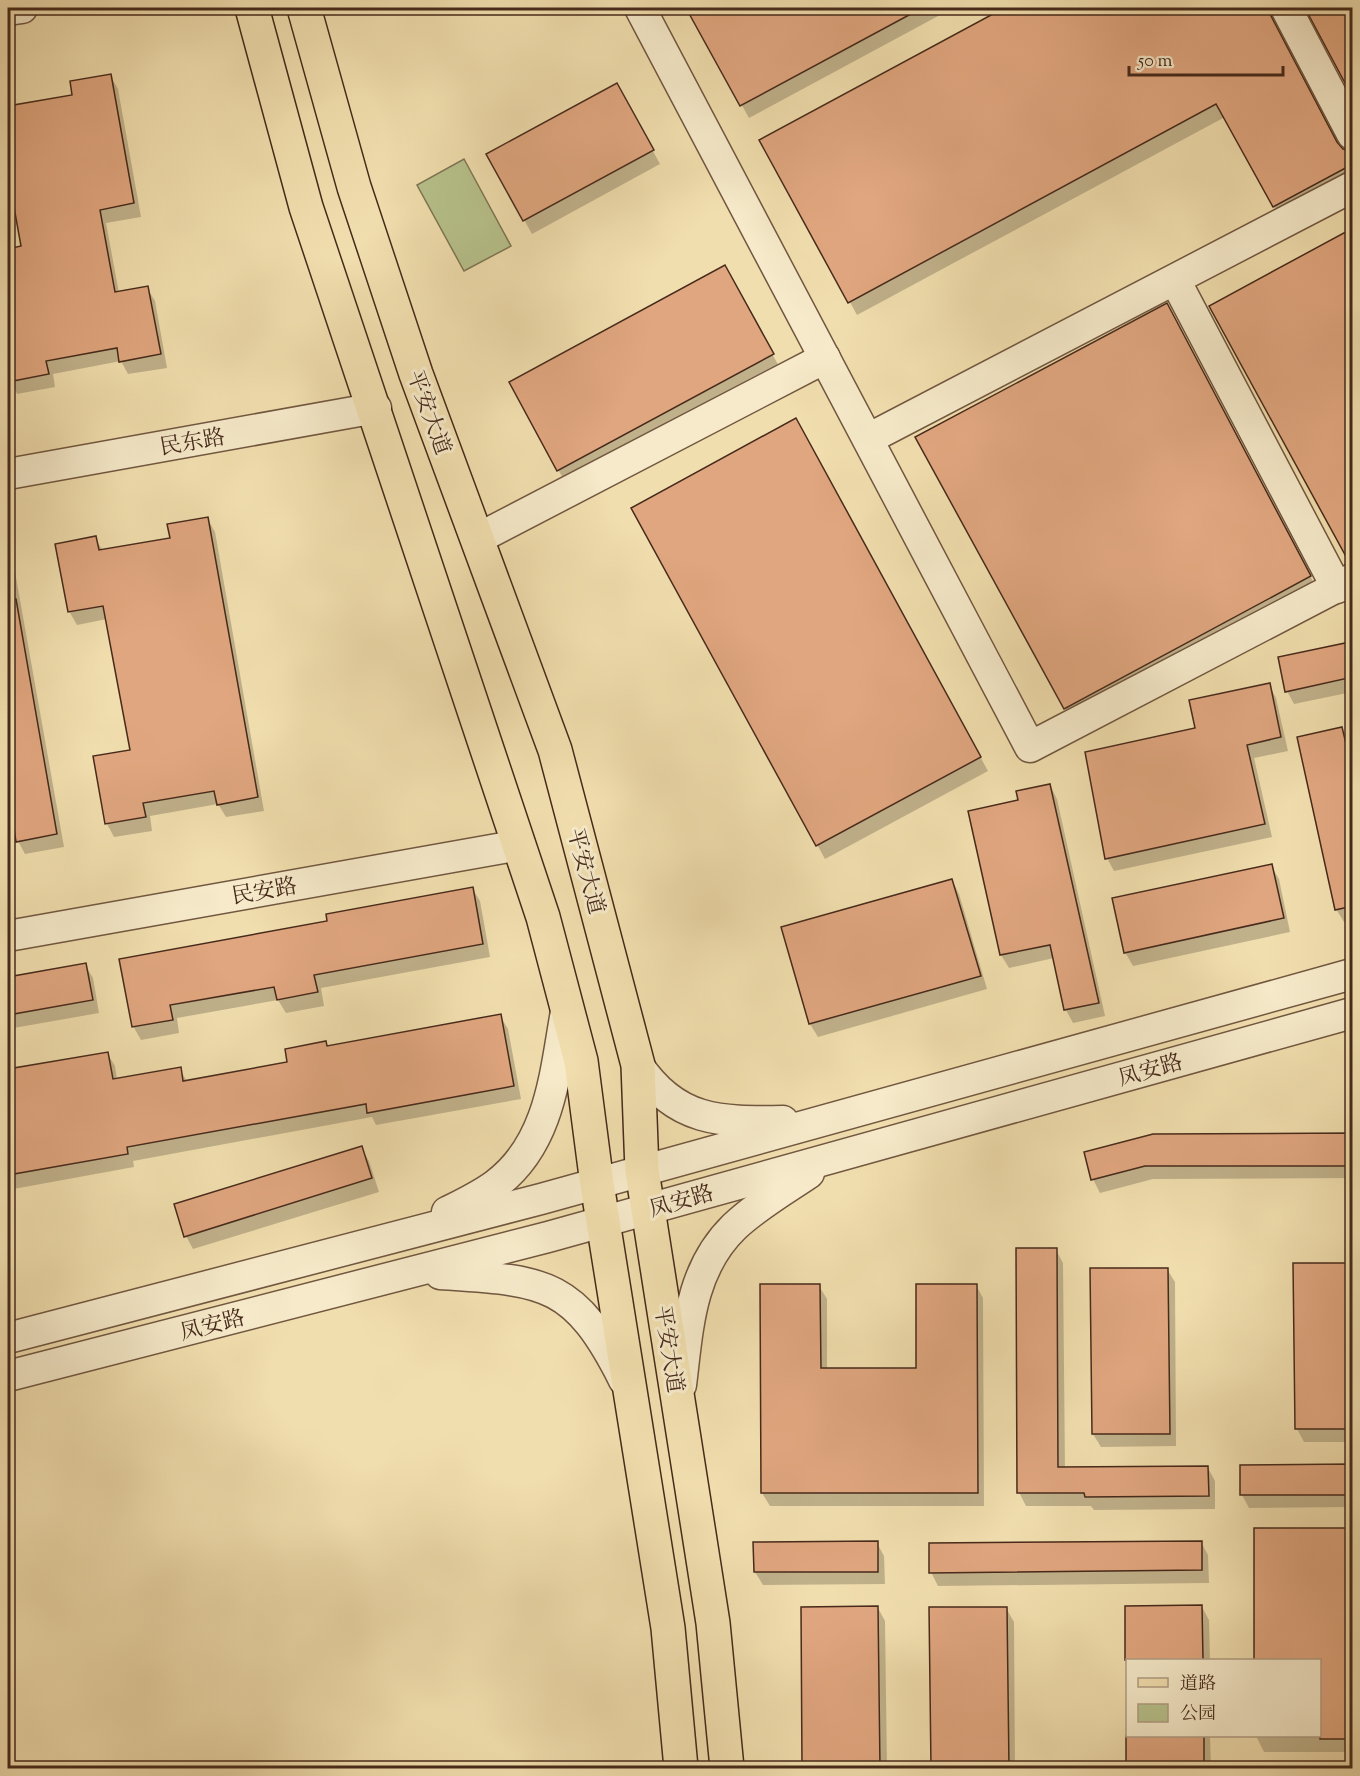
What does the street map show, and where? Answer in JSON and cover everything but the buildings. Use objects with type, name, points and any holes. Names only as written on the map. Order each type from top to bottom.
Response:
[{"type":"main road","name":"平安大道","points":[[252,8],[306,207],[520,845],[543,917],[581,1061],[597,1184],[668,1628],[681,1768]]},
{"type":"main road","name":"平安大道","points":[[304,8],[354,188],[416,374],[555,750],[638,1065],[642,1171],[713,1623],[727,1768]]},
{"type":"street","points":[[8,10],[22,8]]},
{"type":"street","points":[[640,8],[1030,747],[1345,583],[1174,280]]},
{"type":"street","points":[[1286,8],[1353,134]]},
{"type":"street","points":[[868,439],[1353,187]]},
{"type":"street","points":[[477,539],[825,358]]},
{"type":"street","name":"民东路","points":[[8,474],[375,408]]},
{"type":"street","name":"民安路","points":[[8,936],[520,845]]},
{"type":"street","name":"凤安路","points":[[8,1338],[597,1184],[1353,974]]},
{"type":"street","points":[[405,1234],[494,1186],[523,1159],[541,1128],[547,1111],[567,1006]]},
{"type":"street","name":"凤安路","points":[[8,1376],[603,1222],[1353,1012]]},
{"type":"street","points":[[638,1065],[659,1091],[672,1102],[703,1117],[738,1122],[828,1119]]},
{"type":"street","points":[[678,1403],[690,1309],[699,1281],[712,1254],[735,1226],[830,1159]]},
{"type":"street","points":[[414,1272],[512,1279],[546,1289],[562,1297],[583,1314],[600,1334],[630,1391]]},
{"type":"street","points":[[724,1733],[745,1768]]},
{"type":"green space","points":[[464,159],[511,246],[464,271],[417,185]]}]
